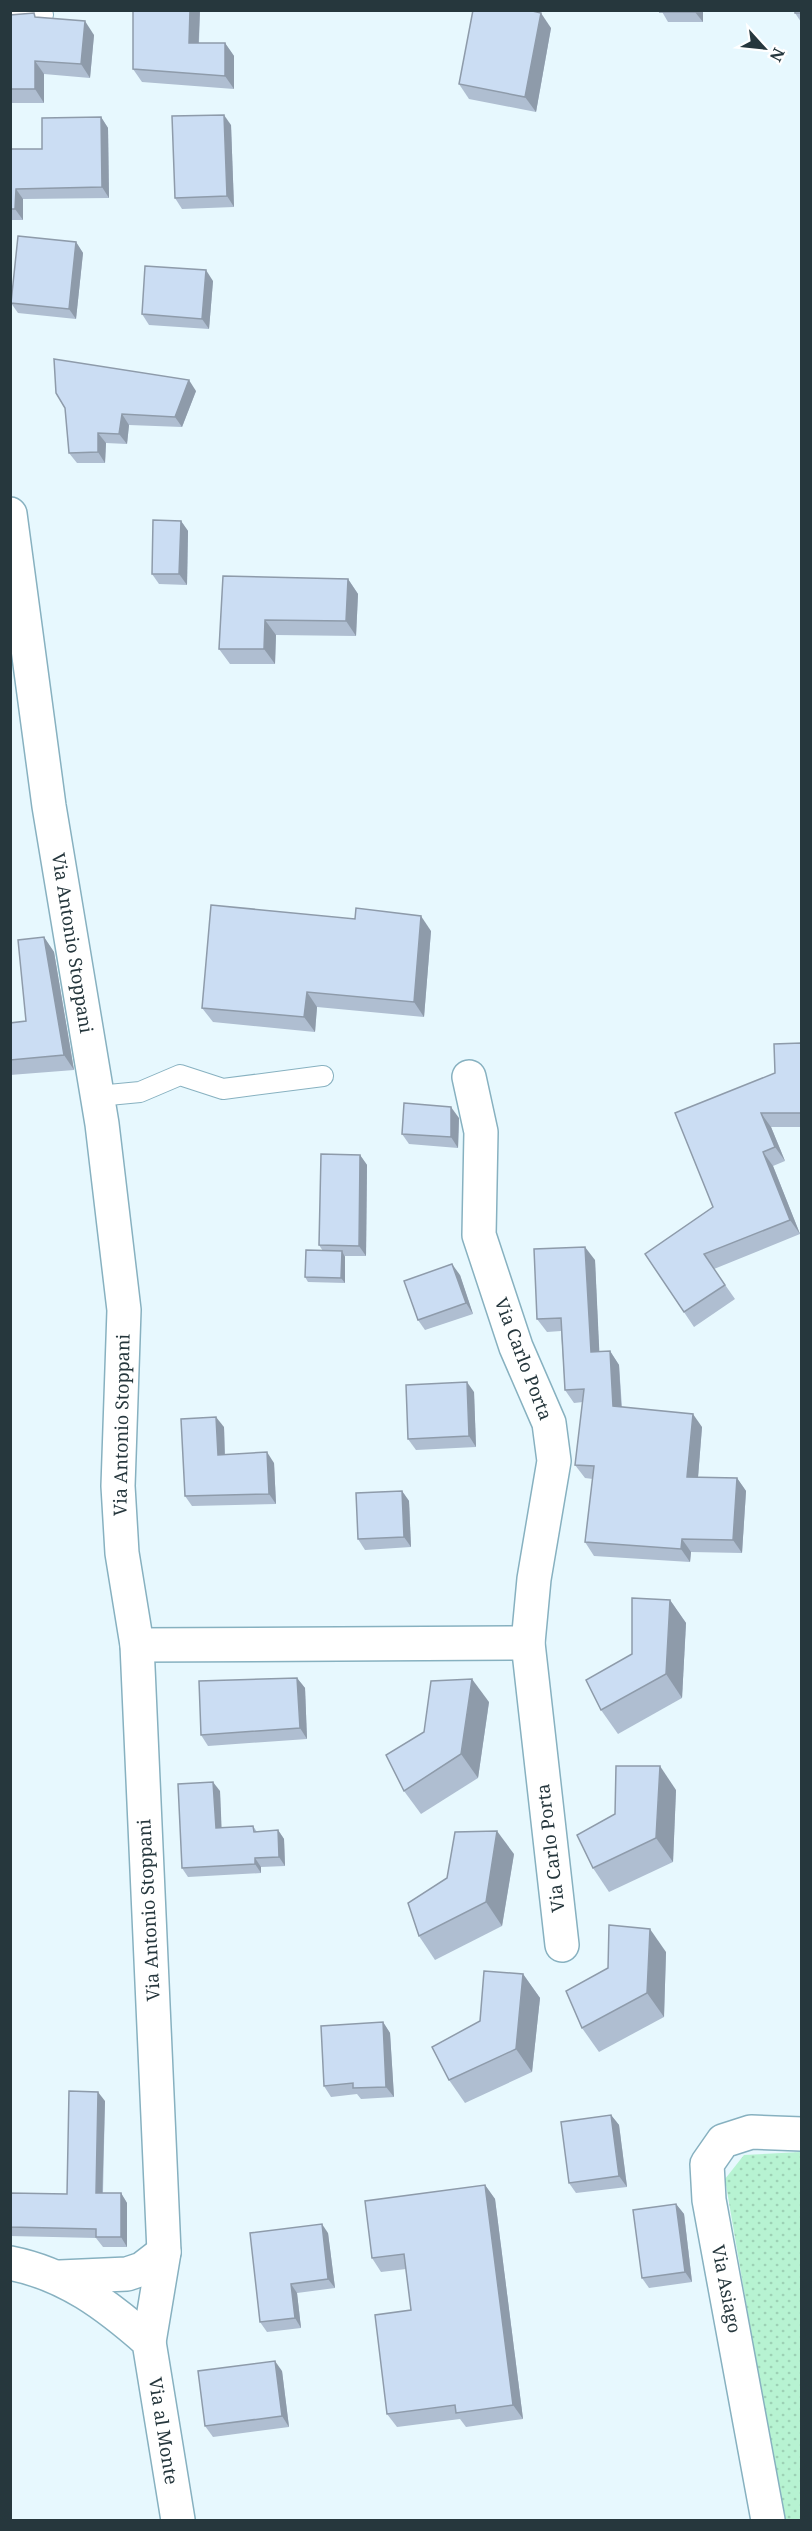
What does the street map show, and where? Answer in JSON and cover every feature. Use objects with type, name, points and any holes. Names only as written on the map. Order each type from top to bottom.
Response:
[{"type":"street","name":"Via Antonio Stoppani","points":[[10,514],[49,806],[98,1096],[124,1310],[118,1486],[122,1553],[136,1645],[164,2252],[149,2342]]},
{"type":"street","name":"Via Carlo Porta","points":[[469,1077],[481,1132],[479,1235],[516,1347],[549,1423],[554,1461],[534,1579],[528,1643],[562,1945]]},
{"type":"street","points":[[136,1645],[528,1643]]},
{"type":"street","name":"Via Asiago","points":[[768,2520],[709,2200],[707,2164],[723,2141],[732,2138],[751,2132],[801,2134]]},
{"type":"street","points":[[60,2277],[127,2274],[142,2269],[164,2252]]},
{"type":"street","points":[[10,2263],[60,2277],[105,2304],[149,2342]]},
{"type":"street","name":"Via al Monte","points":[[149,2342],[178,2520]]},
{"type":"lane","points":[[10,17],[43,15]]},
{"type":"lane","points":[[98,1096],[140,1092],[180,1075],[223,1089],[323,1076]]},
{"type":"green space","points":[[801,2152],[801,2520],[783,2520],[725,2179],[744,2155]]},
{"type":"building","points":[[133,10],[190,10],[189,43],[225,43],[225,76],[133,69]]},
{"type":"building","points":[[473,10],[528,10],[541,13],[525,97],[459,84]]},
{"type":"building","points":[[661,10],[695,10],[695,12],[660,12]]},
{"type":"building","points":[[34,13],[35,17],[85,21],[81,64],[35,61],[35,89],[10,89],[10,15]]},
{"type":"building","points":[[224,115],[227,196],[175,198],[172,116]]},
{"type":"building","points":[[101,117],[102,187],[16,189],[15,209],[10,209],[10,149],[42,149],[42,118]]},
{"type":"building","points":[[18,236],[76,242],[69,309],[11,303]]},
{"type":"building","points":[[145,266],[206,270],[202,319],[142,314]]},
{"type":"building","points":[[54,359],[189,380],[175,417],[122,414],[119,434],[98,433],[98,452],[69,453],[65,408],[56,393]]},
{"type":"building","points":[[153,520],[181,521],[179,574],[152,574]]},
{"type":"building","points":[[223,576],[348,579],[346,621],[265,620],[264,649],[219,649]]},
{"type":"building","points":[[211,905],[355,919],[356,908],[421,916],[414,1002],[307,992],[304,1017],[202,1008]]},
{"type":"building","points":[[44,937],[64,1055],[10,1060],[10,1023],[26,1021],[18,940]]},
{"type":"building","points":[[801,1043],[801,1113],[761,1113],[775,1147],[763,1152],[790,1220],[704,1254],[725,1285],[684,1312],[645,1254],[713,1207],[675,1113],[775,1073],[774,1044]]},
{"type":"building","points":[[404,1103],[451,1107],[451,1137],[402,1134]]},
{"type":"building","points":[[321,1154],[360,1155],[359,1246],[319,1245]]},
{"type":"building","points":[[585,1247],[591,1352],[610,1351],[613,1406],[693,1414],[687,1477],[737,1478],[733,1540],[682,1539],[681,1549],[585,1542],[594,1466],[575,1465],[584,1389],[565,1390],[561,1318],[537,1319],[534,1249]]},
{"type":"building","points":[[306,1250],[342,1251],[341,1278],[305,1277]]},
{"type":"building","points":[[452,1264],[466,1303],[418,1320],[404,1281]]},
{"type":"building","points":[[467,1382],[469,1436],[408,1439],[406,1385]]},
{"type":"building","points":[[216,1417],[218,1455],[267,1452],[269,1494],[185,1496],[181,1419]]},
{"type":"building","points":[[402,1491],[404,1537],[358,1539],[356,1493]]},
{"type":"building","points":[[632,1598],[670,1600],[666,1674],[601,1710],[586,1680],[632,1654]]},
{"type":"building","points":[[297,1678],[300,1728],[201,1735],[199,1681]]},
{"type":"building","points":[[472,1679],[461,1754],[404,1791],[386,1755],[424,1732],[431,1681]]},
{"type":"building","points":[[616,1766],[660,1766],[656,1838],[593,1868],[577,1835],[615,1814]]},
{"type":"building","points":[[213,1782],[216,1828],[253,1826],[254,1832],[278,1830],[279,1857],[255,1858],[255,1864],[182,1868],[178,1784]]},
{"type":"building","points":[[497,1831],[486,1902],[419,1936],[408,1903],[447,1878],[455,1832]]},
{"type":"building","points":[[609,1925],[650,1929],[647,1993],[582,2028],[566,1991],[608,1968]]},
{"type":"building","points":[[484,1971],[523,1974],[516,2049],[449,2080],[432,2047],[480,2021]]},
{"type":"building","points":[[383,2022],[386,2087],[353,2088],[353,2083],[324,2086],[321,2026]]},
{"type":"building","points":[[69,2091],[98,2092],[96,2193],[121,2193],[121,2237],[96,2237],[96,2229],[10,2227],[10,2193],[67,2194]]},
{"type":"building","points":[[611,2115],[619,2176],[569,2183],[561,2122]]},
{"type":"building","points":[[485,2185],[513,2405],[456,2413],[455,2405],[387,2414],[375,2315],[411,2310],[404,2254],[372,2258],[365,2201]]},
{"type":"building","points":[[676,2204],[685,2272],[642,2278],[633,2210]]},
{"type":"building","points":[[322,2224],[328,2279],[291,2284],[295,2318],[260,2322],[250,2233]]},
{"type":"building","points":[[275,2361],[282,2416],[205,2426],[198,2371]]}]
